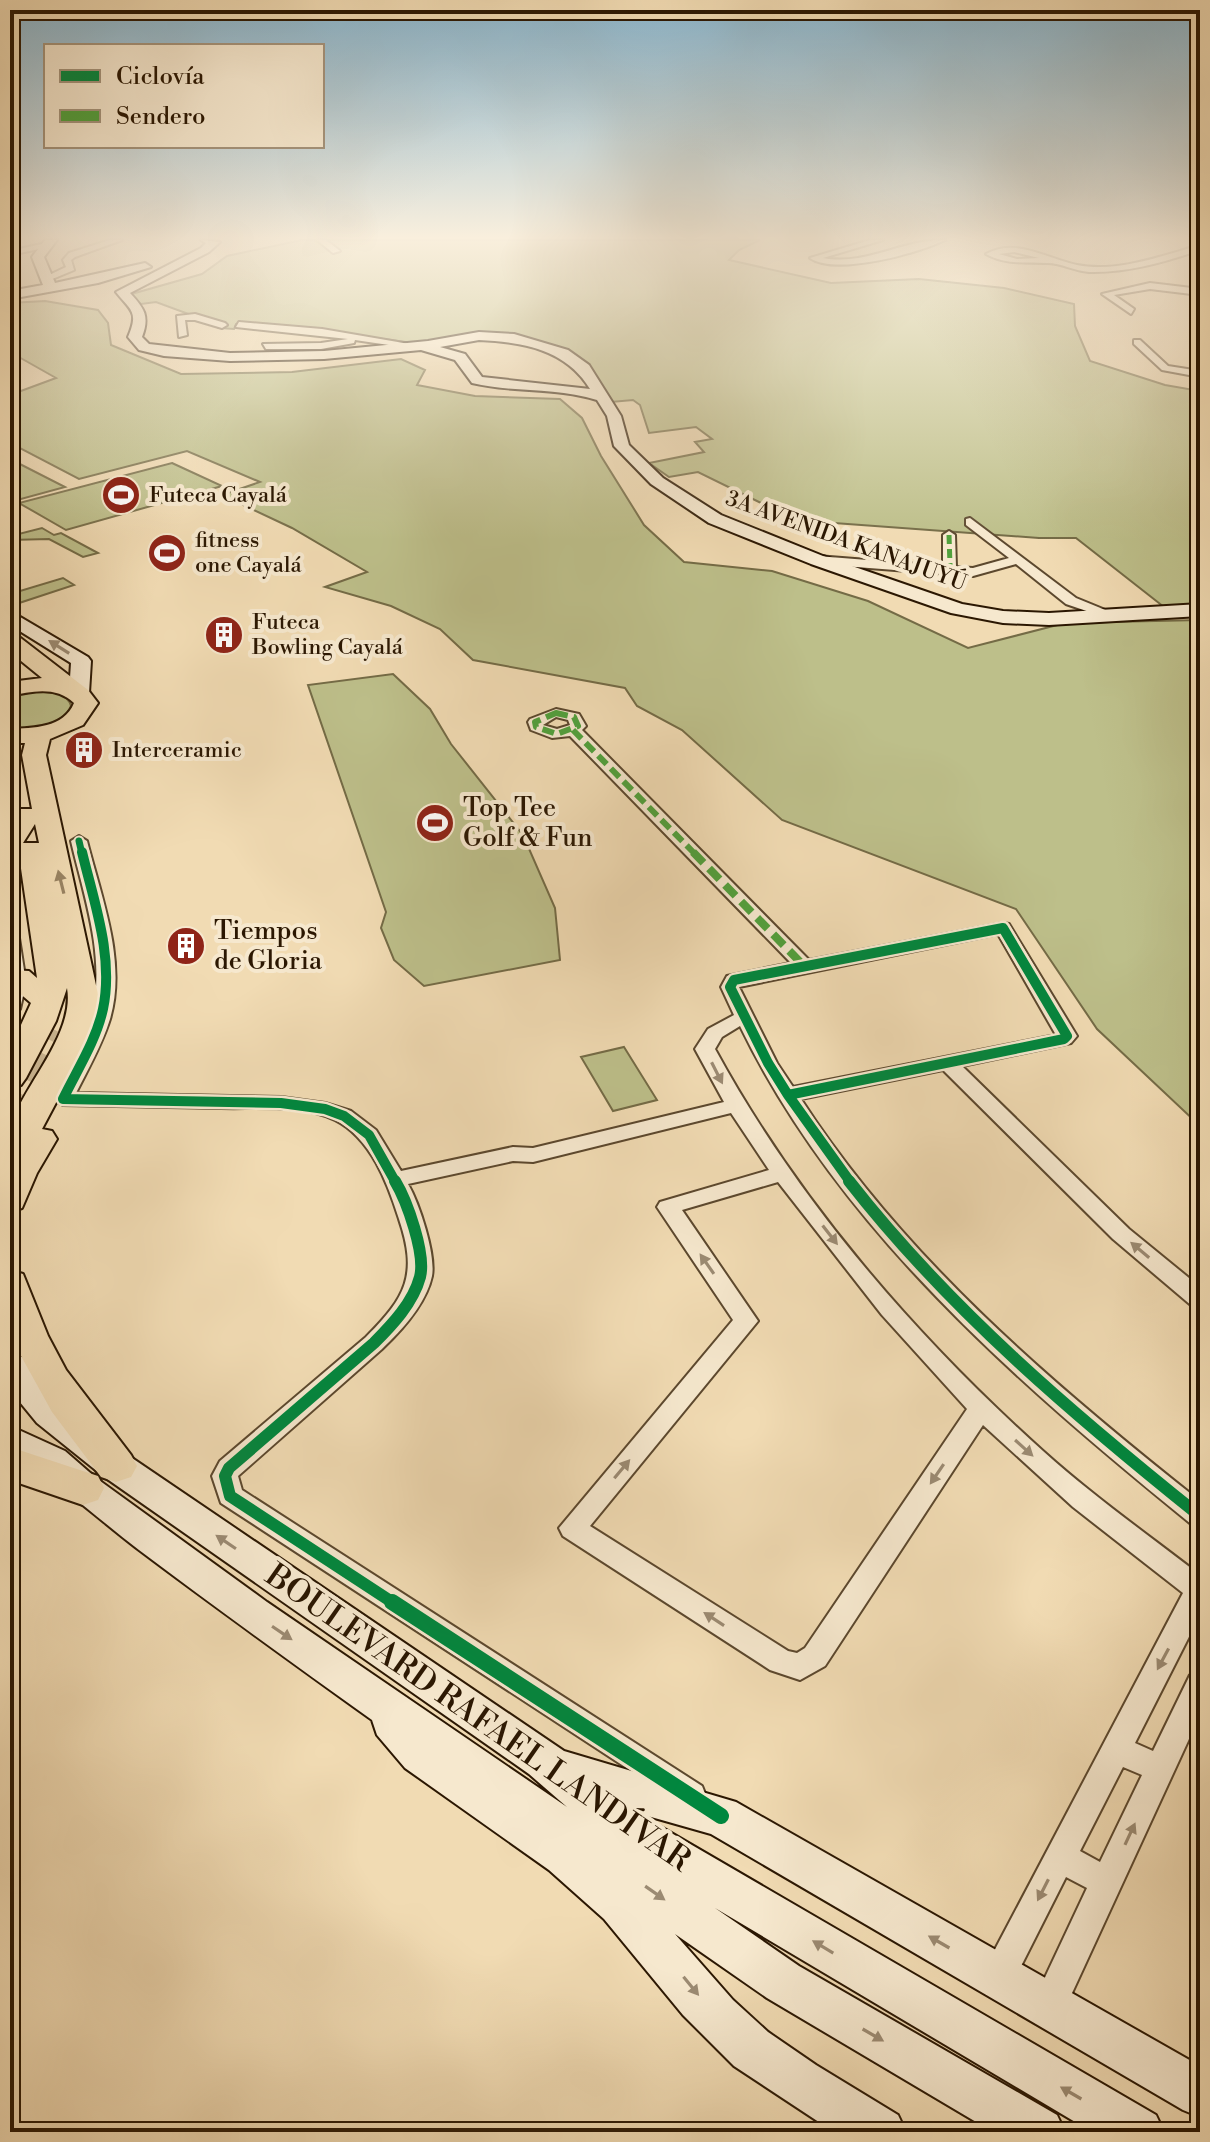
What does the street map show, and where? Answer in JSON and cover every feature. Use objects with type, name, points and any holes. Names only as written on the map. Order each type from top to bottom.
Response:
[{"type":"main road","points":[[10,641],[86,703],[81,715],[64,726],[39,734],[10,736]]},
{"type":"main road","points":[[10,657],[20,668],[10,687]]},
{"type":"main road","points":[[10,687],[41,685],[75,691]]},
{"type":"main road","points":[[39,734],[34,755],[37,822],[53,983],[53,1017]]},
{"type":"main road","points":[[10,749],[16,757],[72,929],[75,958],[94,990],[69,1048],[10,1157]]},
{"type":"main road","points":[[37,822],[79,841]]},
{"type":"main road","points":[[10,842],[19,831],[37,822]]},
{"type":"main road","points":[[10,1078],[53,1017],[75,958]]},
{"type":"main road","points":[[18,977],[53,1017]]},
{"type":"main road","points":[[10,1200],[20,1173],[63,1099]]},
{"type":"main road","points":[[10,1283],[27,1337],[68,1407],[100,1477]]},
{"type":"main road","points":[[10,1463],[100,1477]]},
{"type":"street","points":[[138,340],[142,345],[170,354],[205,357],[324,355],[384,345],[441,346],[462,359],[477,380],[507,385],[553,385],[573,383],[591,376]]},
{"type":"street","points":[[266,346],[341,345],[351,340]]},
{"type":"street","points":[[367,340],[384,345]]},
{"type":"street","name":"3A AVENIDA KANAJUYÚ","points":[[441,346],[464,340]]},
{"type":"street","name":"3A AVENIDA KANAJUYÚ","points":[[520,340],[563,353],[591,376],[614,416],[624,450],[657,481],[707,515],[817,560],[973,612],[1043,619],[1200,610]]},
{"type":"street","points":[[1137,342],[1165,368],[1200,374]]},
{"type":"street","points":[[553,385],[601,397]]},
{"type":"street","points":[[970,522],[1071,601],[1113,616]]},
{"type":"street","points":[[949,535],[950,571]]},
{"type":"street","points":[[817,560],[950,571],[987,571],[1017,560]]},
{"type":"street","points":[[10,617],[81,661],[75,691]]},
{"type":"street","points":[[573,730],[805,967]]},
{"type":"street","points":[[79,841],[101,942],[94,990],[103,1009],[63,1099],[281,1103],[325,1109],[344,1116],[369,1135],[398,1186],[415,1233],[421,1274],[412,1296],[393,1324],[229,1468],[225,1476],[230,1496],[721,1816],[1200,2093]]},
{"type":"street","points":[[787,1095],[1067,1036],[1003,928],[734,980],[730,987],[761,1056],[787,1095],[851,1183],[930,1275],[1097,1432],[1200,1516]]},
{"type":"street","points":[[10,938],[18,977],[16,998],[10,1009]]},
{"type":"street","points":[[743,1019],[727,1023],[710,1038],[705,1049],[735,1106],[781,1174],[876,1294],[981,1409],[1067,1487],[1199,1591],[998,1976]]},
{"type":"street","points":[[947,1062],[1121,1234],[1200,1300]]},
{"type":"street","points":[[398,1186],[519,1165],[528,1162],[533,1155],[735,1106]]},
{"type":"street","points":[[781,1174],[668,1207],[746,1321],[572,1528],[780,1661],[800,1667],[815,1657],[981,1409]]},
{"type":"street","name":"BOULEVARD RAFAEL LANDÍVAR","points":[[10,1366],[100,1477],[253,1614],[783,1982],[1040,2132]]},
{"type":"street","name":"BOULEVARD RAFAEL LANDÍVAR","points":[[10,1440],[52,1461],[100,1477],[544,1760],[627,1832],[1139,2132]]},
{"type":"street","points":[[1049,2005],[1200,1684]]},
{"type":"street","points":[[362,1687],[420,1754],[564,1855],[620,1903],[717,2017],[750,2049],[881,2132]]},
{"type":"street","points":[[1116,1749],[1160,1769]]},
{"type":"street","points":[[544,1760],[598,1782],[721,1816]]},
{"type":"street","points":[[1060,1857],[1107,1882]]},
{"type":"green space","points":[[10,340],[110,340],[111,345],[181,374],[292,372],[401,359],[425,370],[417,385],[475,396],[560,399],[582,418],[601,456],[644,525],[684,562],[772,571],[868,601],[968,648],[1065,623],[1200,620],[1200,1126],[1097,1029],[1016,909],[782,820],[682,730],[637,706],[625,688],[473,660],[440,629],[391,606],[325,587],[367,572],[292,528],[222,495],[260,482],[187,451],[79,479],[10,443],[10,395],[56,378],[10,352]]},
{"type":"green space","points":[[391,340],[441,340],[413,343]]},
{"type":"green space","points":[[516,340],[1081,340],[1090,361],[1165,385],[1200,391],[1200,515],[1193,516],[1200,525],[1200,605],[1164,607],[1076,538],[834,523],[761,503],[698,472],[669,477],[649,463],[704,452],[695,442],[712,439],[696,427],[649,433],[640,405],[633,400],[611,402],[583,361]]},
{"type":"green space","points":[[10,459],[65,487],[10,502]]},
{"type":"green space","name":"Futeca Cayalá","points":[[172,463],[222,486],[66,530],[19,503]]},
{"type":"green space","points":[[42,528],[54,535],[61,533],[98,553],[83,557],[49,539],[10,540],[10,532],[15,535]]},
{"type":"green space","points":[[63,578],[74,585],[10,606],[10,594]]},
{"type":"green space","name":"Top Tee Golf & Fun","points":[[393,674],[430,709],[451,744],[523,835],[555,908],[560,960],[424,986],[394,960],[381,928],[386,912],[308,685]]},
{"type":"green space","points":[[40,691],[66,698],[71,706],[67,713],[45,725],[10,728],[10,695]]},
{"type":"green space","points":[[624,1047],[657,1100],[613,1111],[581,1057]]},
{"type":"tunnel","points":[[10,1123],[57,1031]]},
{"type":"marked path","points":[[949,535],[950,565]]},
{"type":"marked path","points":[[556,713],[574,717],[578,726],[557,734],[536,727],[535,722],[556,713]]},
{"type":"marked path","points":[[573,730],[805,967]]},
{"type":"marked path","points":[[10,938],[17,983],[10,1009]]},
{"type":"cycle path","points":[[79,841],[99,924],[106,989],[96,1032],[63,1099],[281,1103],[325,1109],[344,1116],[369,1135],[401,1191],[415,1233],[421,1274],[412,1296],[393,1324],[229,1468],[225,1476],[230,1496],[721,1816]]},
{"type":"cycle path","points":[[787,1095],[1064,1039],[1067,1036],[1003,928],[734,980],[730,987],[768,1063],[815,1137],[871,1208],[932,1277],[1066,1405],[1200,1516]]},
{"type":"place","name":"Futeca Cayalá","points":[[121,495]]},
{"type":"place","name":"fitness one Cayalá","points":[[167,553]]},
{"type":"place","name":"Futeca Bowling Cayalá","points":[[224,635]]},
{"type":"place","name":"Interceramic","points":[[84,750]]},
{"type":"place","name":"Top Tee Golf & Fun","points":[[435,823]]},
{"type":"place","name":"Tiempos de Gloria","points":[[186,946]]}]
